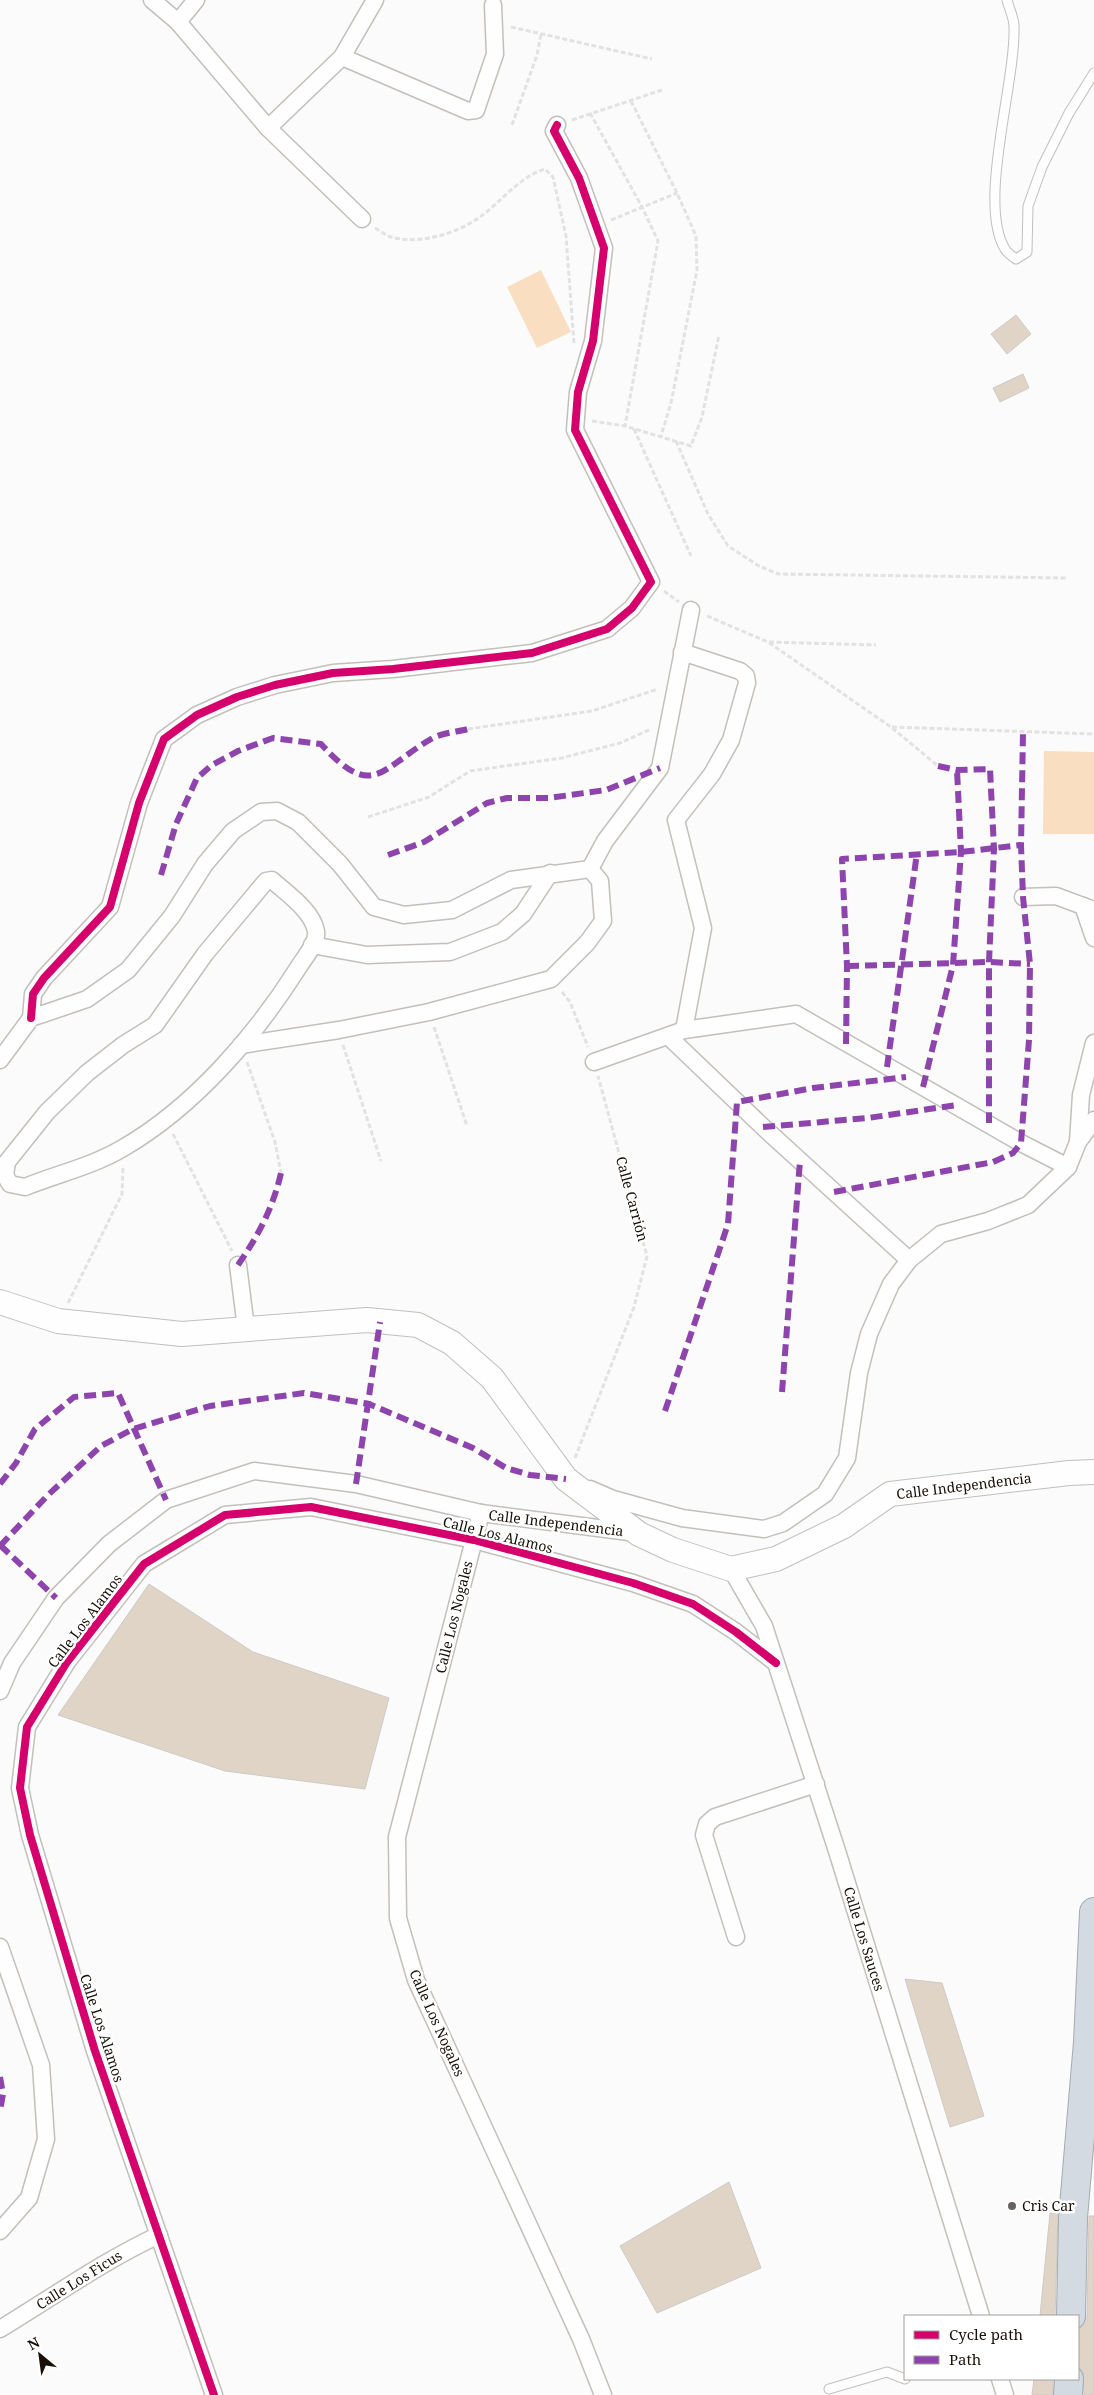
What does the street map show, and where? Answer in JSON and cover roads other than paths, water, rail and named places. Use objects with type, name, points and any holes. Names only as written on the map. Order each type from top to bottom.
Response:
[{"type":"highway","points":[[1071,2315],[1073,2218],[1088,2042],[1094,1912]]},
{"type":"highway","points":[[1068,2395],[1069,2380]]},
{"type":"street","points":[[152,0],[178,22],[268,128],[362,220]]},
{"type":"street","points":[[178,22],[196,0]]},
{"type":"street","points":[[268,128],[342,57],[375,0]]},
{"type":"street","points":[[342,57],[468,111],[476,110],[495,54],[493,5]]},
{"type":"street","points":[[0,1060],[31,1018],[33,994],[44,978],[110,907],[139,803],[164,739],[197,715],[237,697],[275,685],[332,673],[393,669],[532,653],[607,629],[632,608],[651,582],[575,430],[578,392],[593,341],[604,248],[579,178],[554,131],[557,125]]},
{"type":"street","points":[[590,869],[604,841],[660,768],[691,610]]},
{"type":"street","points":[[682,652],[740,671],[746,676],[747,683],[731,740],[712,774],[676,820],[703,928],[684,1030]]},
{"type":"street","points":[[31,1018],[87,999],[128,970],[172,916],[205,864],[233,831],[261,812],[277,811],[298,822],[340,864],[374,907],[404,915],[452,910],[511,880],[550,873],[590,869]]},
{"type":"street","points":[[241,1045],[339,1030],[429,1012],[551,979],[586,944],[603,921],[600,881],[590,869]]},
{"type":"street","points":[[312,945],[367,955],[450,952],[502,932],[523,914],[550,873]]},
{"type":"street","points":[[272,880],[312,920],[316,932],[312,945],[278,1000],[241,1045],[166,1120],[123,1148],[25,1187],[10,1184],[5,1175],[8,1162],[47,1112],[87,1073],[155,1025],[205,954],[266,881],[272,880]]},
{"type":"street","points":[[1023,897],[1056,896],[1089,908],[1094,938]]},
{"type":"street","points":[[594,1062],[684,1030],[796,1014],[1021,1143],[1068,1167]]},
{"type":"street","points":[[668,1036],[763,1127],[909,1260]]},
{"type":"street","points":[[1078,1142],[1081,1095],[1094,1043]]},
{"type":"street","points":[[566,1479],[613,1499],[682,1518],[747,1529],[764,1529],[783,1523],[825,1494],[847,1458],[859,1373],[869,1334],[891,1284],[909,1260],[941,1234],[988,1221],[1028,1204],[1068,1167],[1078,1142],[1094,1120]]},
{"type":"street","points":[[238,1265],[246,1328]]},
{"type":"street","points":[[0,1302],[58,1321],[182,1334],[367,1320],[418,1325],[452,1343],[492,1378],[566,1479],[639,1534]]},
{"type":"street","name":"Calle Independencia","points":[[0,1691],[12,1664],[56,1598],[109,1544],[166,1500],[254,1471],[356,1484],[481,1513],[639,1534],[673,1550],[731,1569],[776,1560],[844,1526],[890,1494],[1068,1473],[1094,1472]]},
{"type":"street","name":"Calle Los Alamos","points":[[214,2395],[95,2051],[30,1835],[20,1788],[27,1727],[67,1662],[144,1564],[225,1515],[311,1507],[474,1540],[633,1583],[693,1604],[736,1632],[776,1663]]},
{"type":"street","name":"Calle Los Nogales","points":[[481,1513],[397,1838],[398,1918],[416,1980],[581,2339],[603,2395]]},
{"type":"street","name":"Calle Los Sauces","points":[[731,1569],[764,1626],[816,1784],[981,2315]]},
{"type":"street","points":[[736,1937],[704,1835],[707,1824],[715,1817],[816,1784]]},
{"type":"street","points":[[0,1947],[40,2065],[46,2139],[30,2198],[0,2232]]},
{"type":"street","name":"Calle Los Ficus","points":[[0,2329],[78,2279],[129,2249],[159,2235]]},
{"type":"street","points":[[1000,2380],[1005,2395]]},
{"type":"lane","points":[[1007,0],[1014,25],[1005,116],[994,194],[998,232],[1005,250],[1016,259],[1027,252],[1028,206],[1042,167],[1069,113],[1094,72]]},
{"type":"lane","points":[[829,2389],[887,2372],[904,2379]]},
{"type":"place","name":"Cris Car","points":[[1012,2206]]}]
